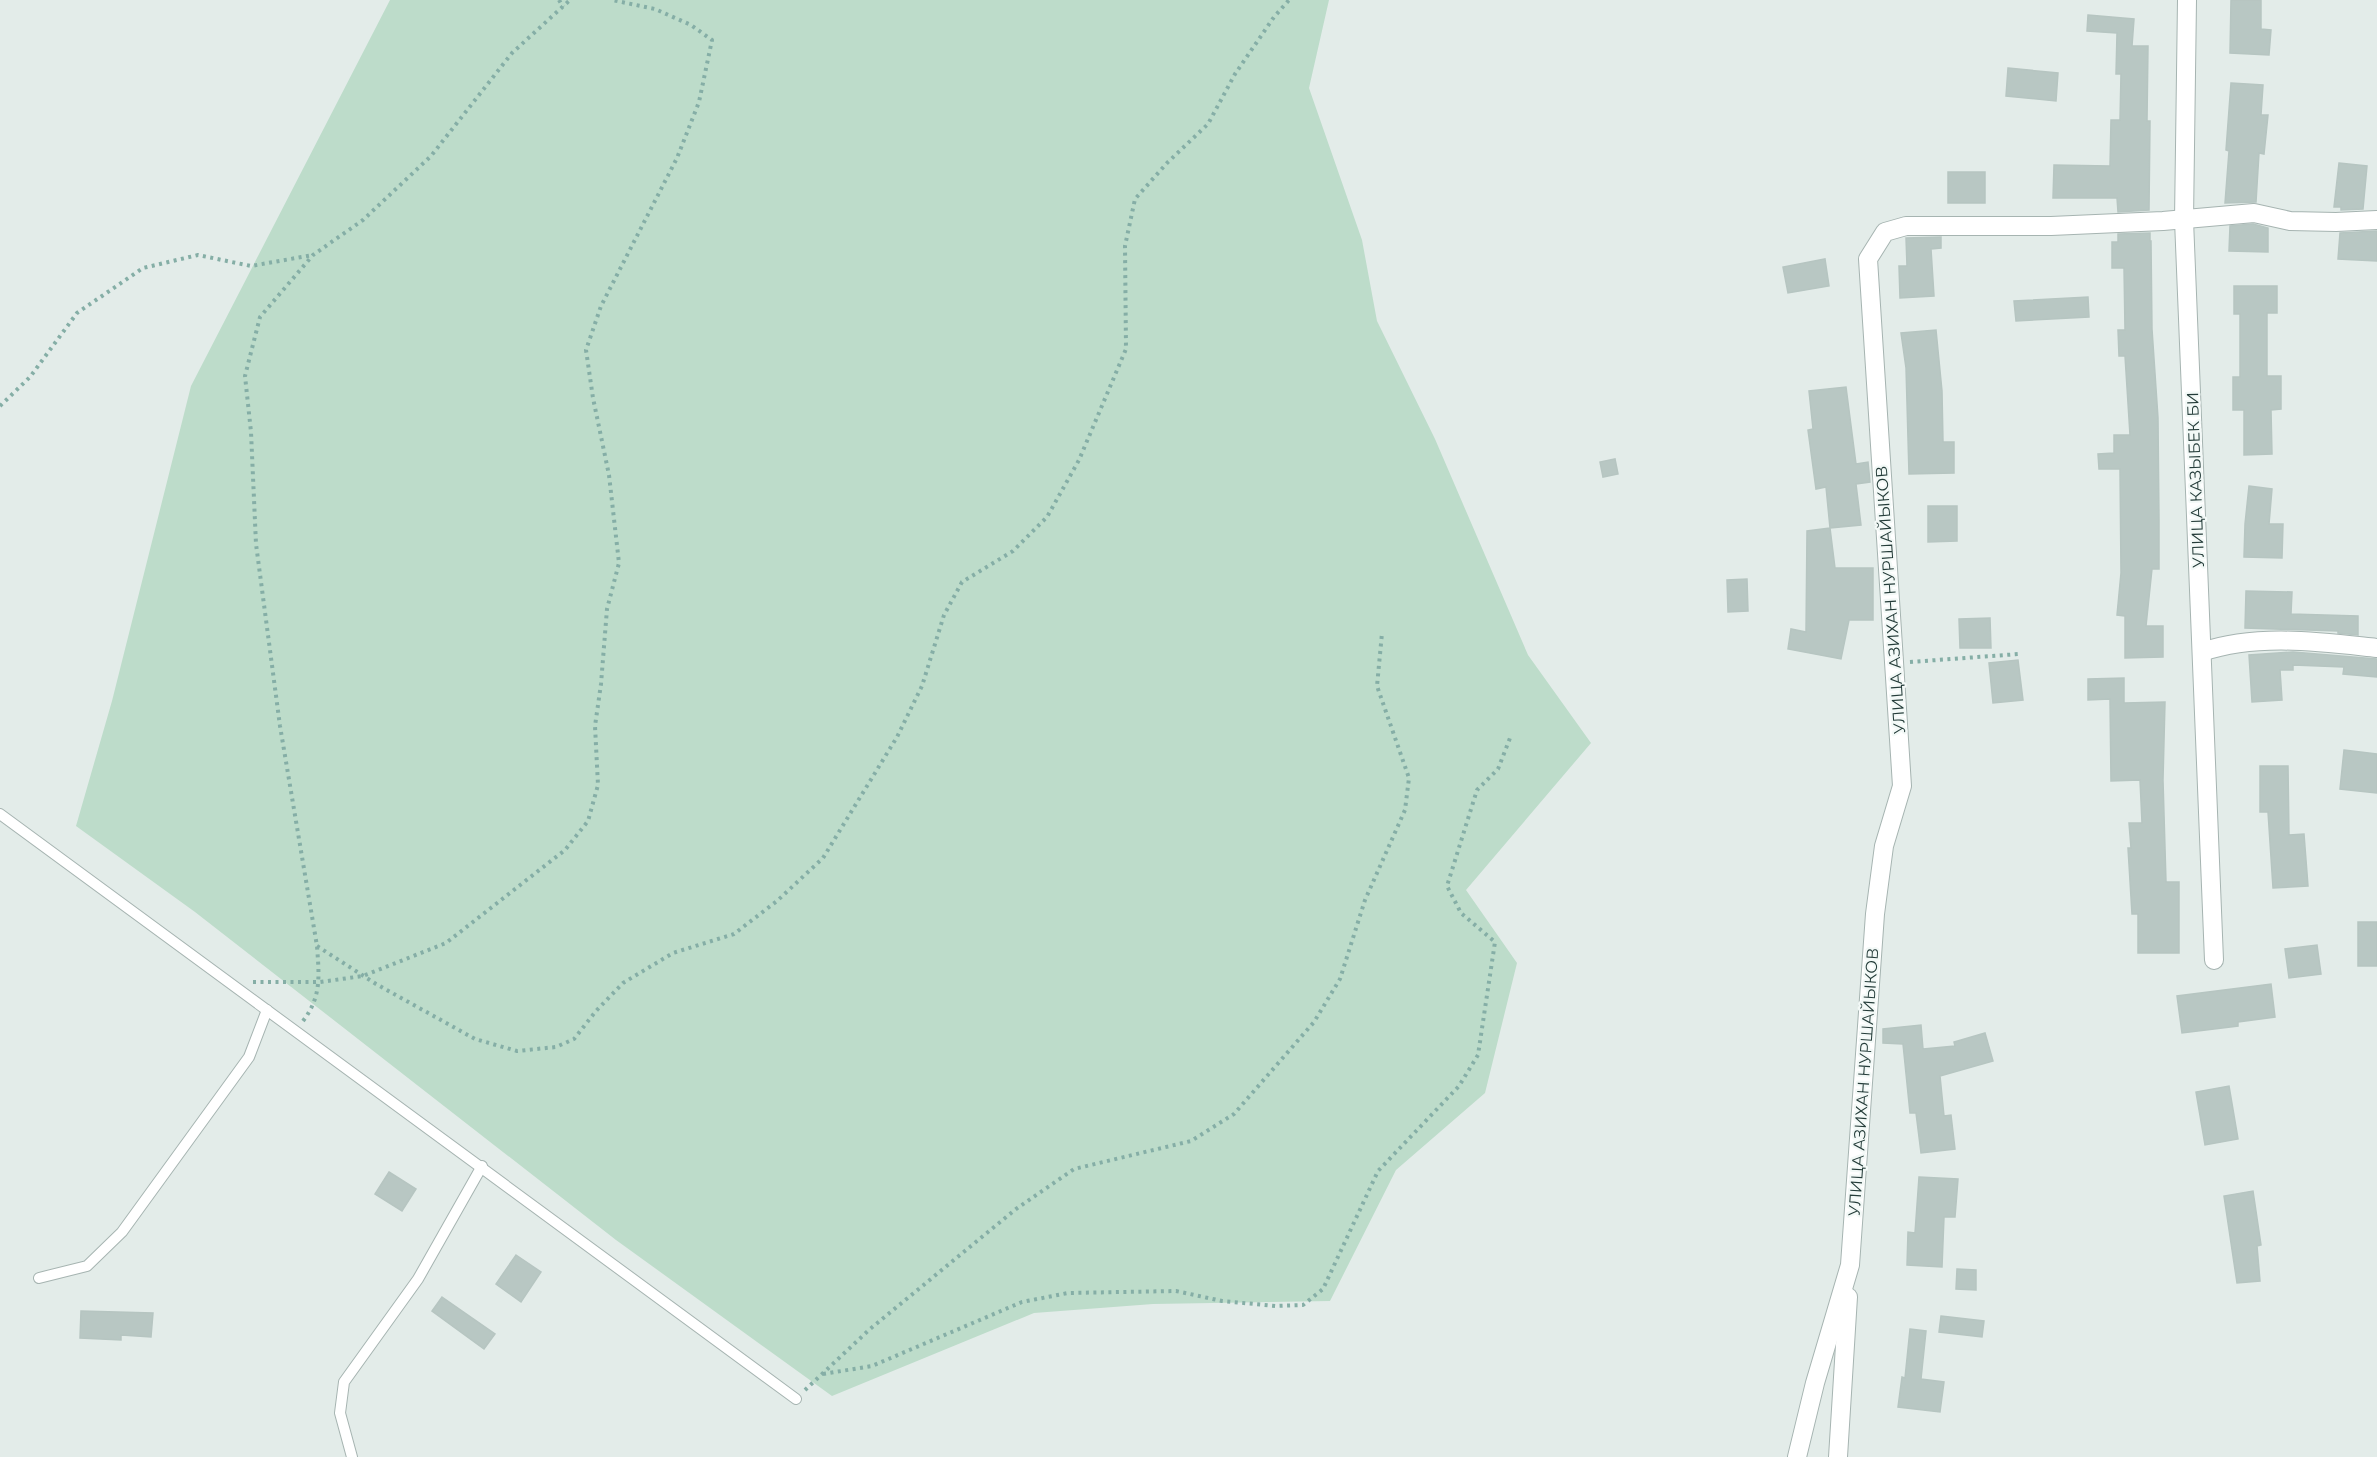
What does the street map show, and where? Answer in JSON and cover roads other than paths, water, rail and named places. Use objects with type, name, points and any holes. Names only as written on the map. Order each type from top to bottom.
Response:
[{"type":"street","name":"УЛИЦА КАЗЫБЕК БИ","points":[[2187,0],[2184,220],[2214,960]]},
{"type":"street","name":"УЛИЦА АЗИХАН НУРШАЙЫКОВ","points":[[1797,1457],[1815,1383],[1850,1265],[1875,914],[1884,846],[1902,786],[1868,259],[1885,232],[1906,226],[2051,226],[2184,220],[2254,213],[2290,221],[2377,220]]},
{"type":"street","points":[[2202,652],[2226,644],[2310,641],[2377,648]]},
{"type":"street","points":[[1839,1457],[1850,1265]]},
{"type":"lane","points":[[0,814],[796,1399]]},
{"type":"lane","points":[[39,1278],[87,1266],[122,1232],[249,1057],[267,1010]]},
{"type":"lane","points":[[352,1457],[340,1413],[344,1382],[418,1279],[482,1166]]}]
